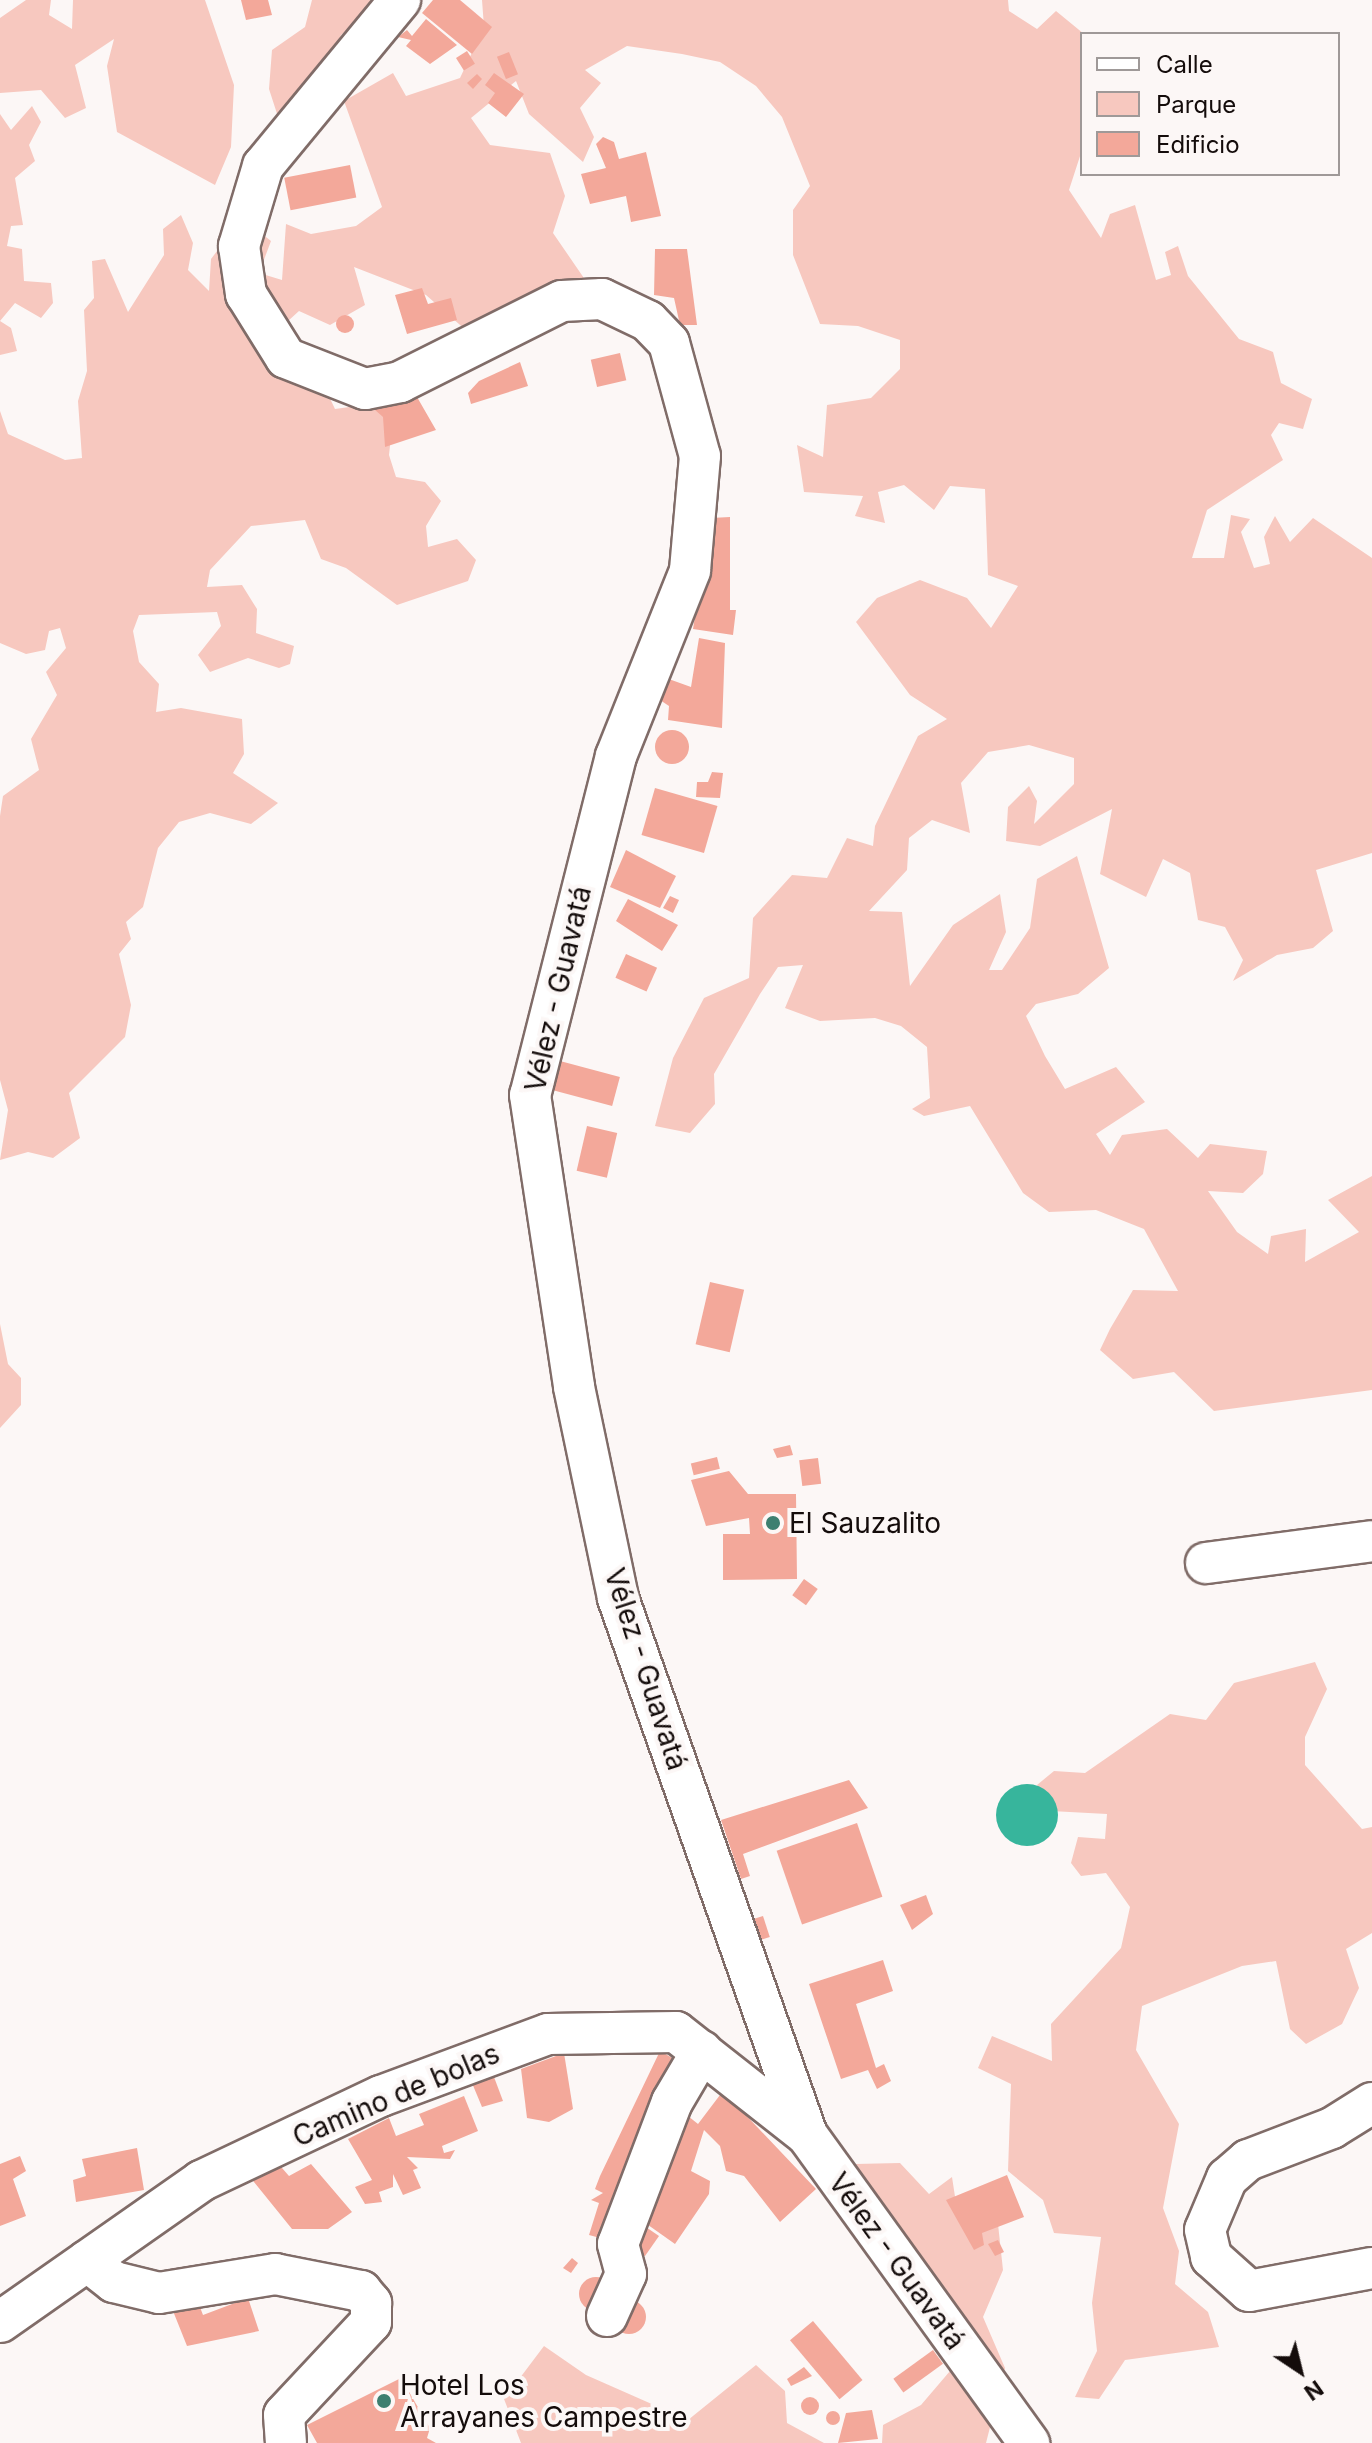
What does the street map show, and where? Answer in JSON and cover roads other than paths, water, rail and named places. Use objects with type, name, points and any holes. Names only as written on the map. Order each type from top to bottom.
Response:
[{"type":"street","name":"Vélez - Guavatá","points":[[400,0],[263,166],[239,246],[246,294],[268,341],[305,371],[365,389],[400,382],[562,301],[602,299],[648,321],[669,343],[700,456],[690,571],[616,756],[530,1095],[574,1387],[618,1598],[807,2135],[1029,2443]]},
{"type":"street","points":[[1206,1563],[1372,1541]]},
{"type":"street","name":"Camino de bolas","points":[[0,2322],[201,2181],[381,2096],[548,2034],[676,2032],[807,2135]]},
{"type":"street","points":[[607,2316],[626,2274],[618,2244],[672,2102],[702,2051]]},
{"type":"street","points":[[1372,2103],[1332,2128],[1248,2160],[1227,2178],[1205,2230],[1211,2257],[1249,2291],[1372,2268]]},
{"type":"street","points":[[87,2261],[114,2282],[159,2293],[275,2274],[361,2291],[371,2303],[371,2322],[284,2415],[286,2443]]},
{"type":"place","name":"El Sauzalito","points":[[773,1523]]},
{"type":"place","name":"Hotel Los Arrayanes Campestre","points":[[384,2401]]}]
